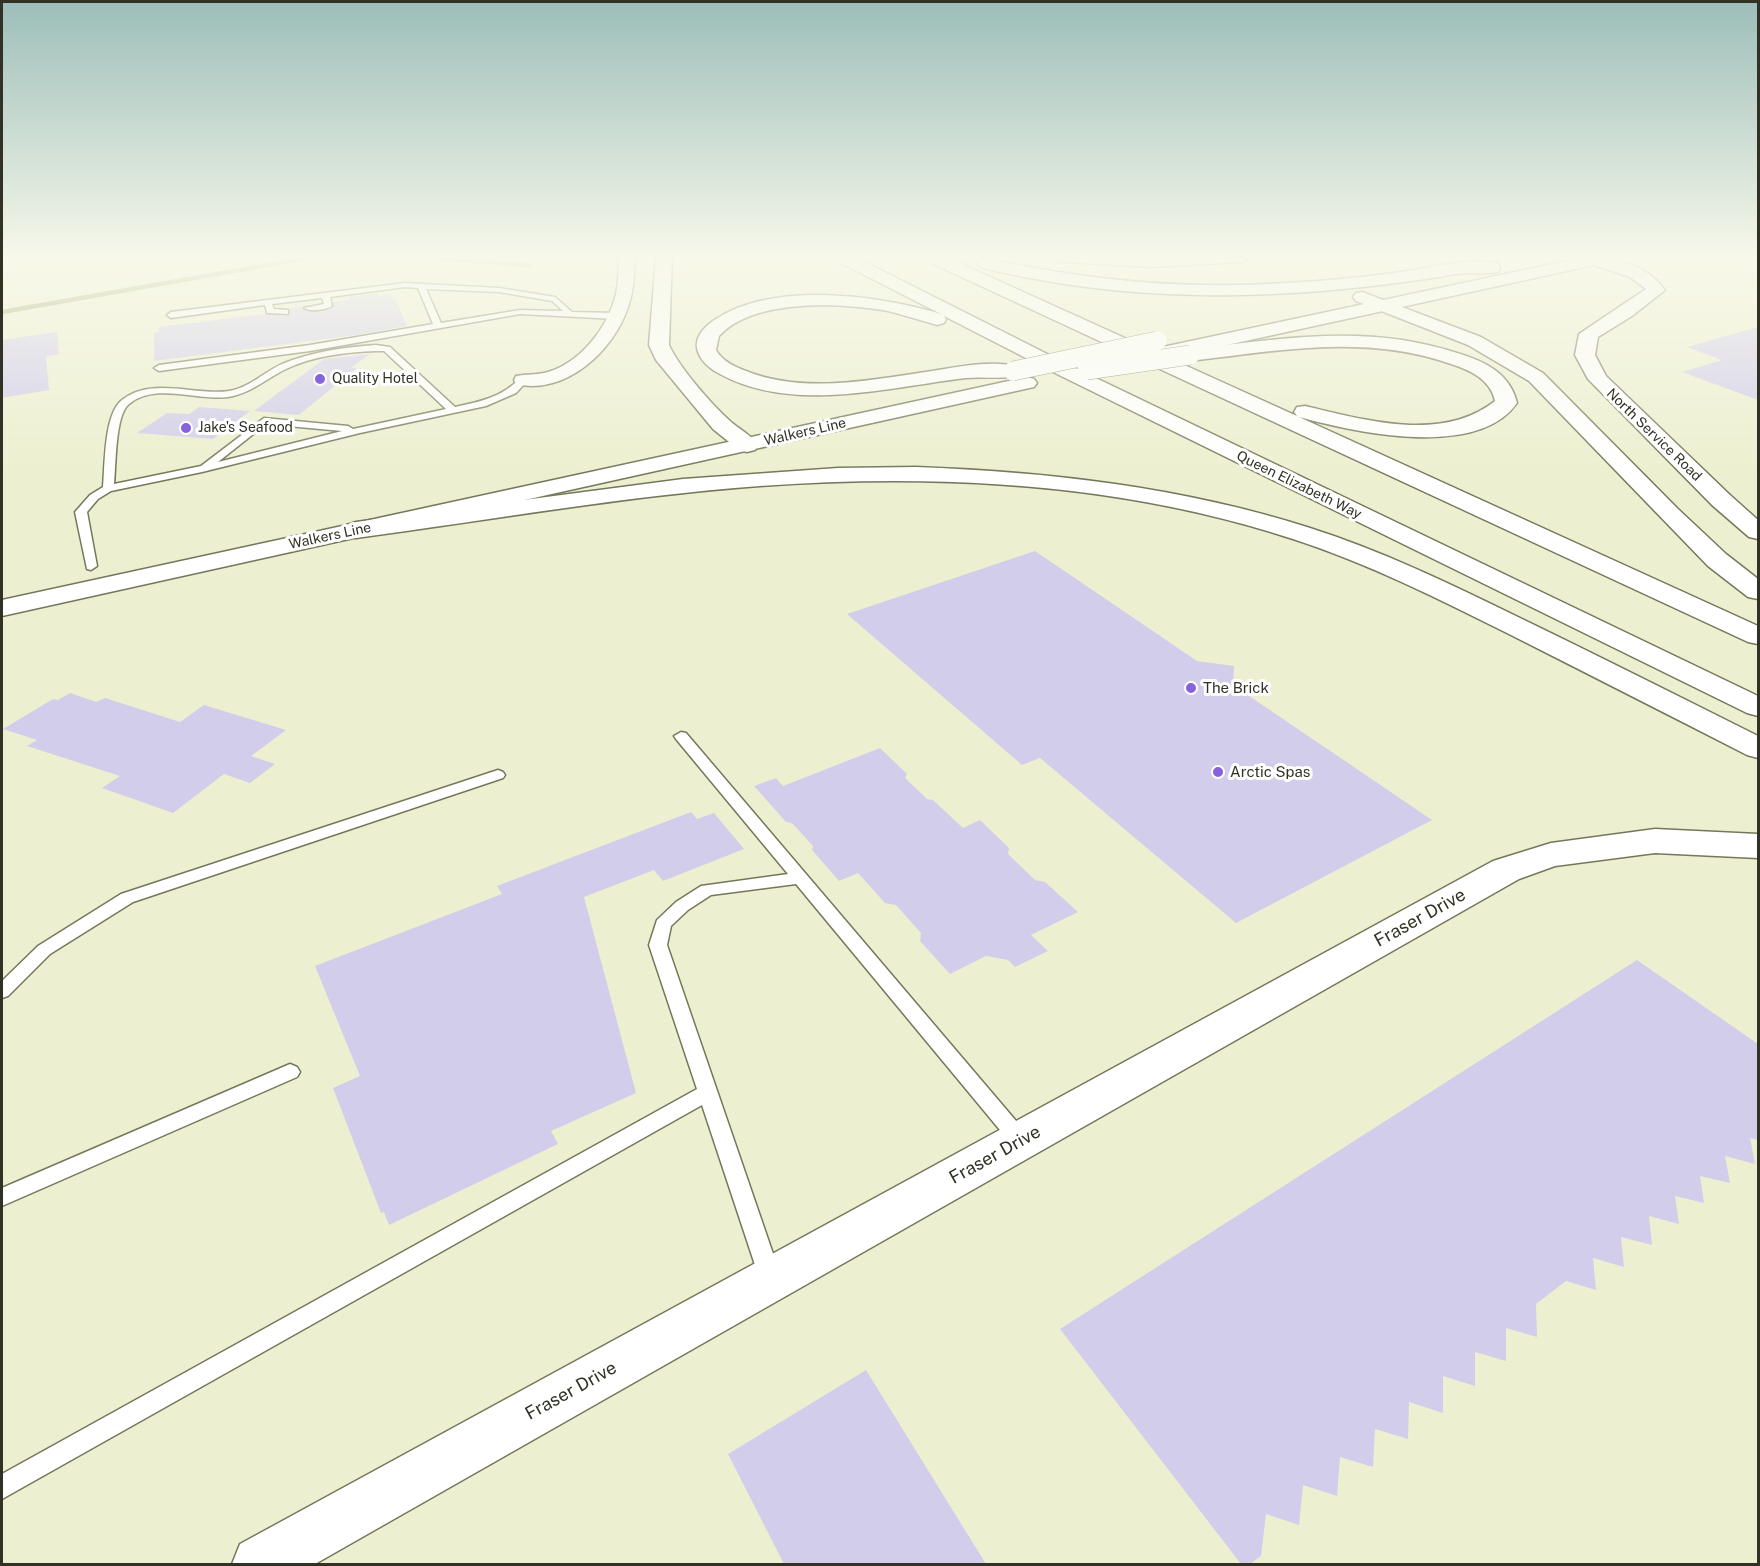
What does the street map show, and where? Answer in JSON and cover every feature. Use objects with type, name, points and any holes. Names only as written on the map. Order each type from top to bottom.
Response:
[{"type":"main road","points":[[660,330],[659,345],[666,360],[721,424],[739,438]]},
{"type":"main road","points":[[711,330],[705,339],[705,346],[719,366],[734,374],[755,380],[799,387],[861,386],[975,371],[1020,377]]},
{"type":"main road","points":[[959,330],[1015,356],[1076,370],[1159,359],[1190,355],[1310,340],[1355,338],[1387,341],[1444,354],[1472,364],[1491,376],[1500,386],[1506,403],[1495,415],[1471,424],[1431,430],[1400,430],[1343,422],[1220,387],[1159,359],[1097,330]]},
{"type":"main road","name":"Queen Elizabeth Way","points":[[994,330],[1758,707]]},
{"type":"main road","points":[[1094,330],[1278,417],[1758,636]]},
{"type":"main road","name":"Walkers Line","points":[[2,586],[91,566],[739,438],[1236,330]]},
{"type":"main road","points":[[1446,330],[1518,363],[1536,378],[1669,514],[1717,560],[1758,591]]},
{"type":"main road","name":"North Service Road","points":[[1596,330],[1589,334],[1585,355],[1598,379],[1721,500],[1758,532]]},
{"type":"main road","name":"Walkers Line","points":[[1020,377],[1076,370],[1157,347]]},
{"type":"main road","name":"Walkers Line","points":[[2,608],[356,530],[739,438]]},
{"type":"main road","points":[[356,530],[674,487],[750,480],[852,475],[943,475],[1072,484],[1160,499],[1239,516],[1300,533],[1363,556],[1426,582],[1758,748]]},
{"type":"main road","name":"Fraser Drive","points":[[260,1564],[1506,870],[1551,855],[1655,841],[1758,846]]},
{"type":"street","points":[[523,380],[551,377],[575,364],[596,348],[607,330]]},
{"type":"lane","points":[[159,368],[310,348],[410,330]]},
{"type":"lane","points":[[108,488],[116,413],[121,404],[148,393],[170,390],[221,395],[235,393],[246,390],[291,363],[365,348],[376,348],[387,349],[453,410]]},
{"type":"lane","points":[[91,566],[81,512],[94,497],[108,488],[202,469],[360,430],[453,410],[513,392],[523,380]]},
{"type":"lane","points":[[202,469],[264,421],[360,430]]},
{"type":"lane","points":[[681,736],[1021,1141]]},
{"type":"lane","points":[[2,991],[44,950],[127,898],[498,776]]},
{"type":"lane","points":[[771,1280],[658,945],[663,924],[682,906],[707,890],[801,878]]},
{"type":"lane","points":[[2,1197],[290,1072]]},
{"type":"lane","points":[[2,1487],[708,1092]]},
{"type":"building","points":[[159,330],[384,330],[154,361],[154,333]]},
{"type":"building","points":[[1747,330],[1758,330],[1758,400],[1682,372],[1722,360],[1687,347]]},
{"type":"building","points":[[57,332],[59,354],[46,357],[49,390],[2,398],[2,340]]},
{"type":"building","points":[[370,354],[351,368],[357,368],[299,415],[254,411],[324,359]]},
{"type":"building","name":"Jake's Seafood","points":[[199,407],[250,411],[213,439],[137,433],[167,413],[189,414]]},
{"type":"building","points":[[1035,551],[1197,661],[1234,666],[1233,685],[1432,820],[1236,923],[1040,758],[1022,765],[847,614]]},
{"type":"building","points":[[70,693],[96,702],[105,698],[180,722],[204,705],[286,730],[251,756],[275,764],[250,783],[224,774],[173,813],[102,788],[120,776],[27,746],[37,740],[3,729],[53,699],[58,700]]},
{"type":"building","points":[[880,748],[907,774],[905,778],[927,799],[933,800],[963,828],[980,820],[1009,848],[1008,854],[1035,880],[1045,882],[1078,912],[1031,935],[1048,951],[1015,967],[1008,960],[986,956],[950,974],[920,941],[921,933],[896,905],[885,903],[858,873],[839,881],[812,850],[813,846],[792,823],[786,822],[754,786],[776,778],[783,786]]},
{"type":"building","points":[[691,812],[697,819],[714,813],[744,849],[663,881],[654,870],[584,897],[636,1093],[551,1131],[558,1144],[389,1225],[384,1212],[381,1213],[333,1088],[360,1076],[315,966],[502,894],[497,886]]},
{"type":"building","points":[[1637,960],[1758,1044],[1758,1140],[1750,1138],[1755,1164],[1725,1156],[1730,1183],[1700,1176],[1704,1203],[1675,1196],[1679,1224],[1649,1216],[1652,1245],[1621,1237],[1624,1267],[1593,1258],[1596,1290],[1566,1281],[1536,1304],[1537,1337],[1506,1328],[1506,1361],[1475,1352],[1475,1386],[1443,1376],[1443,1413],[1409,1402],[1408,1439],[1375,1429],[1373,1467],[1340,1457],[1337,1496],[1303,1485],[1299,1525],[1266,1514],[1261,1556],[1250,1564],[1241,1564],[1060,1329]]},
{"type":"building","points":[[866,1370],[986,1564],[784,1564],[728,1454]]},
{"type":"place","name":"Quality Hotel","points":[[320,379]]},
{"type":"place","name":"Jake's Seafood","points":[[186,428]]},
{"type":"place","name":"The Brick","points":[[1191,688]]},
{"type":"place","name":"Arctic Spas","points":[[1218,772]]}]
